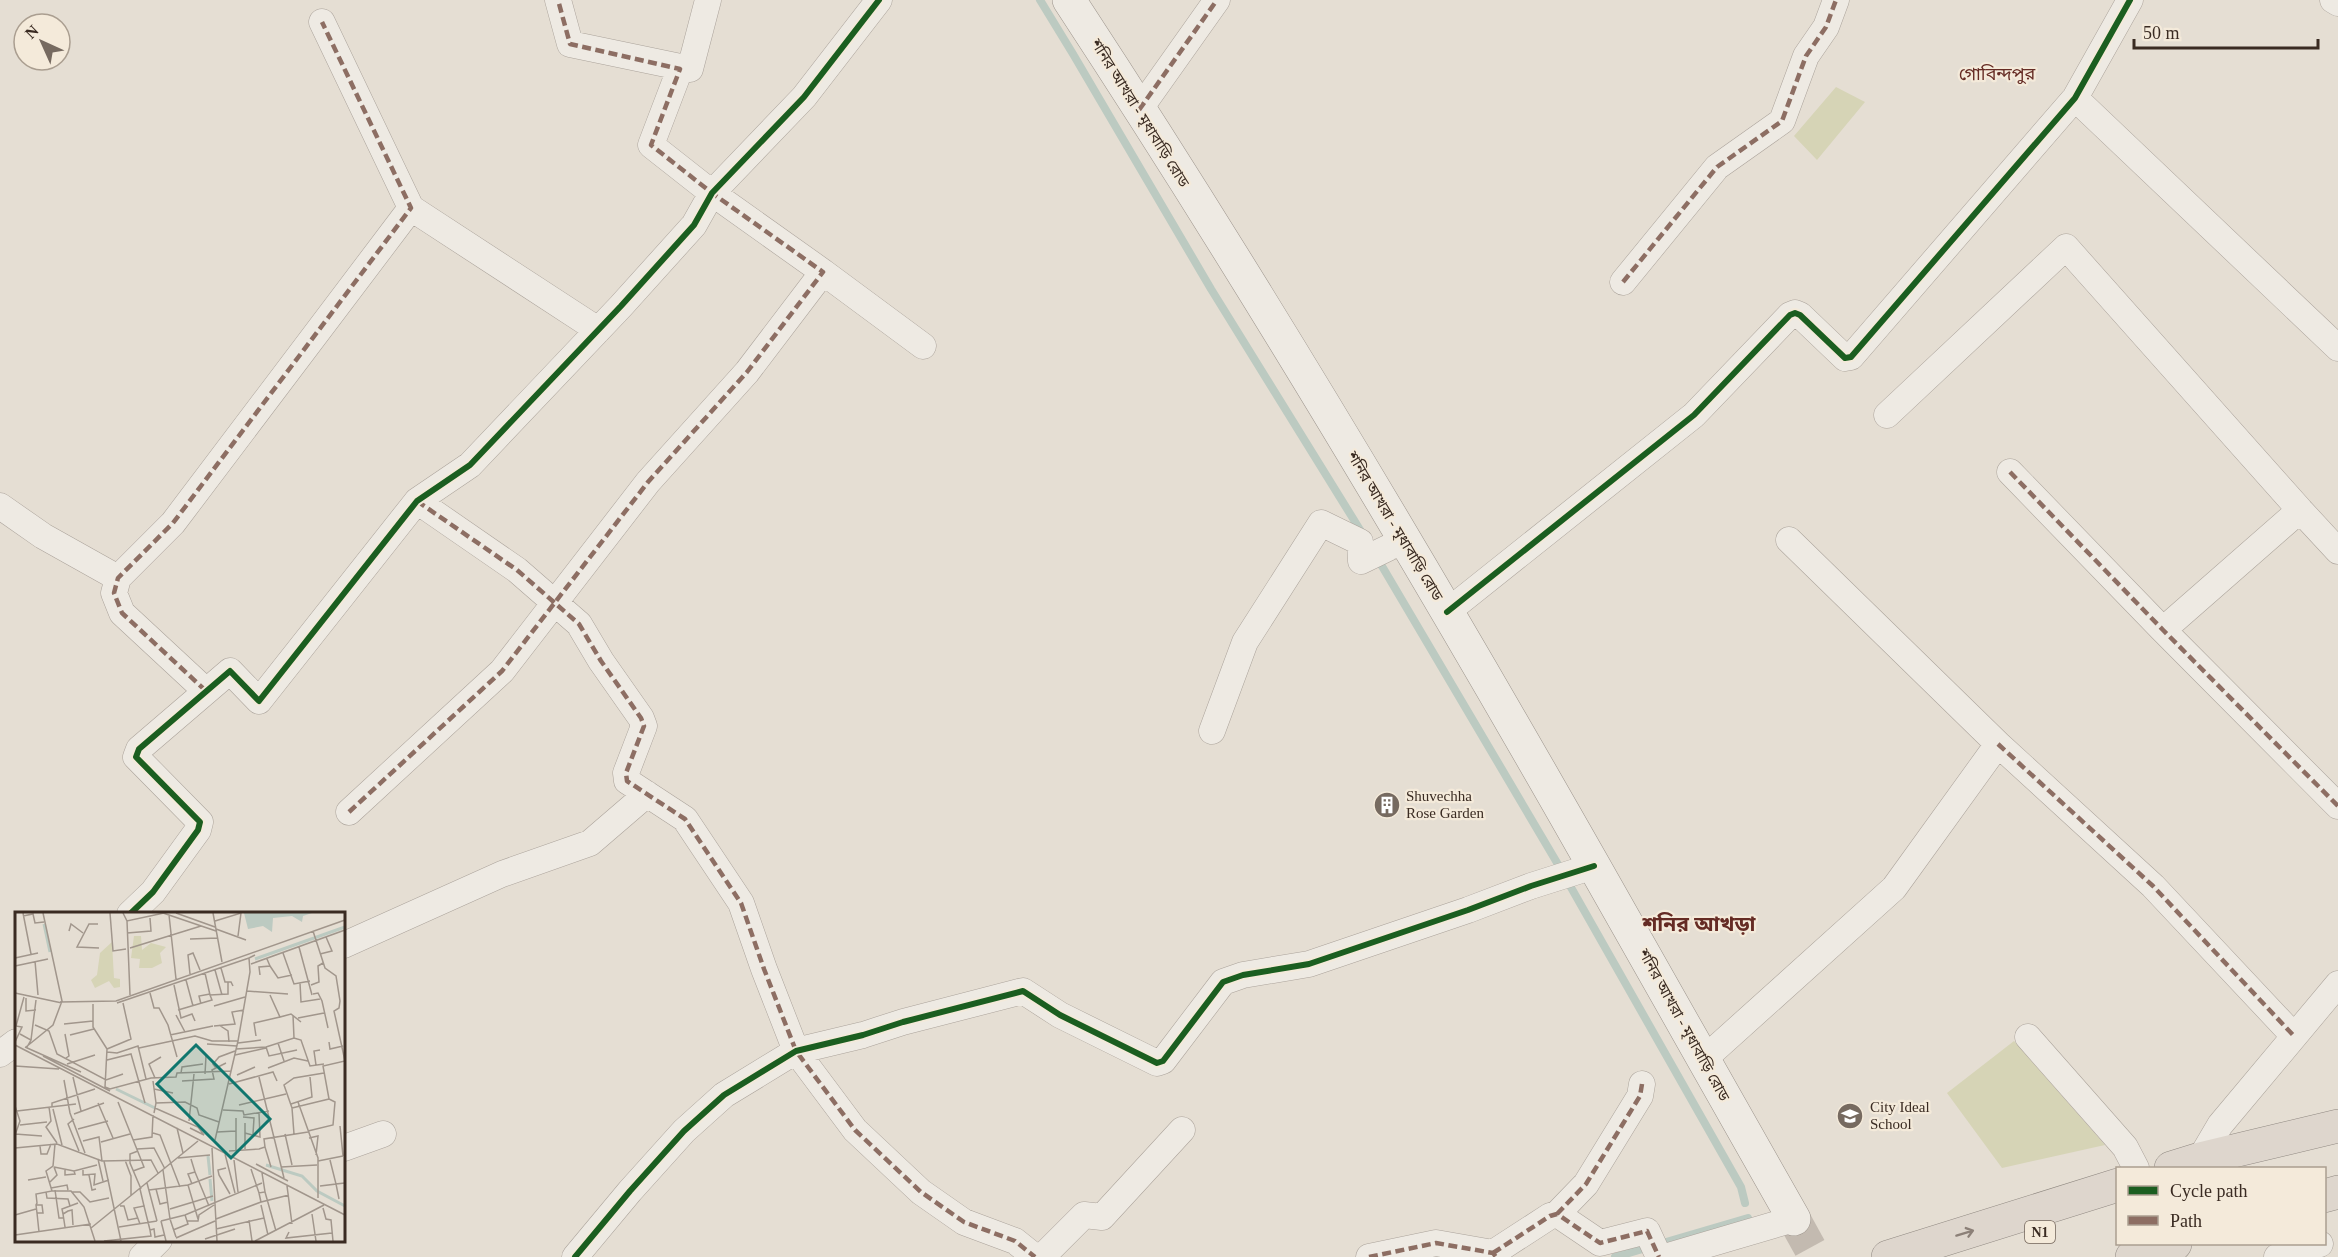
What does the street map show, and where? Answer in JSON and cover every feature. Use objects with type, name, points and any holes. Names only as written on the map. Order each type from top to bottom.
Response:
[{"type":"highway","points":[[2185,1164],[2338,1126]]},
{"type":"highway","points":[[2245,1167],[2338,1140]]},
{"type":"highway","points":[[1888,1257],[2116,1186]]},
{"type":"highway","name":"N1","points":[[1962,1257],[2116,1208]]},
{"type":"highway","points":[[2132,1257],[2172,1245]]},
{"type":"main road","name":"শনির আখরা - মৃধাবাড়ি রোড","points":[[1069,0],[1272,323],[1399,545],[1447,612],[1585,869],[1703,1060],[1794,1219]]},
{"type":"street","points":[[558,0],[570,44],[680,69],[690,69],[708,0]]},
{"type":"street","points":[[132,912],[153,892],[198,830],[200,822],[136,757],[139,749],[230,671],[259,701],[417,501],[470,465],[598,330],[694,225],[712,193],[804,97],[879,0]]},
{"type":"street","points":[[1139,110],[1217,0]]},
{"type":"street","points":[[1623,282],[1717,168],[1782,121],[1806,56],[1826,27],[1836,0]]},
{"type":"street","points":[[1447,612],[1694,415],[1790,315],[1795,313],[1800,315],[1845,358],[1851,357],[2075,98],[2130,0]]},
{"type":"street","points":[[2334,0],[2338,3]]},
{"type":"street","points":[[322,22],[411,208],[598,330]]},
{"type":"street","points":[[680,69],[651,145],[712,193],[922,346]]},
{"type":"street","points":[[2075,98],[2338,348]]},
{"type":"street","points":[[206,691],[122,613],[114,593],[118,578],[172,523],[411,208]]},
{"type":"street","points":[[1887,415],[2066,247],[2338,551]]},
{"type":"street","points":[[349,812],[502,670],[648,482],[747,372],[823,272]]},
{"type":"street","points":[[2010,472],[2338,806]]},
{"type":"street","points":[[417,501],[517,570],[579,624],[644,726],[626,773],[627,781],[686,819],[741,903],[796,1051],[855,1130],[921,1192],[964,1222],[1015,1241],[1035,1257]]},
{"type":"street","points":[[0,506],[42,536],[118,578]]},
{"type":"street","points":[[2163,630],[2300,510]]},
{"type":"street","points":[[1212,731],[1245,642],[1321,523],[1360,542],[1361,561],[1399,545]]},
{"type":"street","points":[[1789,540],[1998,744],[2153,886],[2293,1035]]},
{"type":"street","points":[[1703,1060],[1894,888],[1998,744]]},
{"type":"street","points":[[345,945],[501,874],[590,843],[647,794]]},
{"type":"street","points":[[575,1257],[684,1131],[724,1095],[796,1051],[1023,991],[1060,1015],[1157,1063],[1163,1061],[1222,982],[1243,975],[1309,964],[1585,869]]},
{"type":"street","points":[[2185,1164],[2338,984]]},
{"type":"street","points":[[2028,1037],[2125,1147],[2135,1167]]},
{"type":"street","points":[[0,1054],[15,1043]]},
{"type":"street","points":[[1369,1257],[1436,1243],[1494,1255],[1550,1216],[1557,1214],[1586,1184],[1640,1096],[1642,1084]]},
{"type":"street","points":[[1042,1257],[1084,1215],[1102,1217],[1182,1130]]},
{"type":"street","points":[[345,1148],[383,1134]]},
{"type":"street","points":[[1557,1214],[1600,1243],[1647,1231],[1659,1257]]},
{"type":"street","points":[[1665,1257],[1794,1219]]},
{"type":"street","points":[[142,1257],[157,1242]]},
{"type":"street","points":[[2277,1257],[2316,1245]]},
{"type":"shaded area","points":[[1836,87],[1865,102],[1817,160],[1794,136]]},
{"type":"shaded area","points":[[2014,1041],[2105,1145],[2002,1168],[1947,1093]]},
{"type":"waterway","points":[[1040,0],[1211,289],[1362,533]]},
{"type":"waterway","points":[[1376,556],[1556,861],[1741,1187],[1745,1203]]},
{"type":"waterway","points":[[1615,1257],[1748,1218]]},
{"type":"tunnel","points":[[1794,1219],[1815,1257]]},
{"type":"marked path","points":[[349,812],[502,671],[648,482],[747,372],[823,272],[712,193],[651,145],[680,69],[570,44],[558,0]]},
{"type":"marked path","points":[[1139,110],[1217,0]]},
{"type":"marked path","points":[[1623,282],[1717,167],[1782,121],[1806,56],[1826,27],[1836,0]]},
{"type":"marked path","points":[[206,691],[122,613],[114,593],[118,578],[173,523],[411,208],[322,22]]},
{"type":"marked path","points":[[2010,472],[2338,806]]},
{"type":"marked path","points":[[417,501],[517,570],[579,624],[644,726],[626,773],[627,781],[685,819],[741,903],[796,1051],[855,1130],[921,1192],[964,1222],[1015,1241],[1035,1257]]},
{"type":"marked path","points":[[1998,744],[2153,886],[2293,1035]]},
{"type":"marked path","points":[[1557,1214],[1586,1184],[1640,1096],[1642,1084]]},
{"type":"marked path","points":[[1493,1253],[1550,1216],[1557,1214],[1600,1243],[1647,1231],[1659,1257]]},
{"type":"marked path","points":[[1369,1257],[1436,1243],[1493,1253],[1496,1257]]},
{"type":"cycle path","points":[[132,912],[153,892],[198,830],[200,822],[136,757],[139,749],[230,671],[259,701],[417,501],[470,465],[621,306],[694,225],[712,193],[804,97],[879,0]]},
{"type":"cycle path","points":[[1447,612],[1694,415],[1790,315],[1795,313],[1800,315],[1845,358],[1851,357],[2075,98],[2130,0]]},
{"type":"cycle path","points":[[575,1257],[684,1131],[724,1095],[796,1051],[1023,991],[1060,1015],[1157,1063],[1163,1061],[1223,982],[1243,975],[1309,964],[1594,866]]},
{"type":"place","name":"Shuvechha Rose Garden","points":[[1387,805]]},
{"type":"place","name":"City Ideal School","points":[[1850,1116]]},
{"type":"district","name":"গোবিন্দপুর","points":[[1997,74]]},
{"type":"district","name":"শনির আখড়া","points":[[1699,924]]}]
